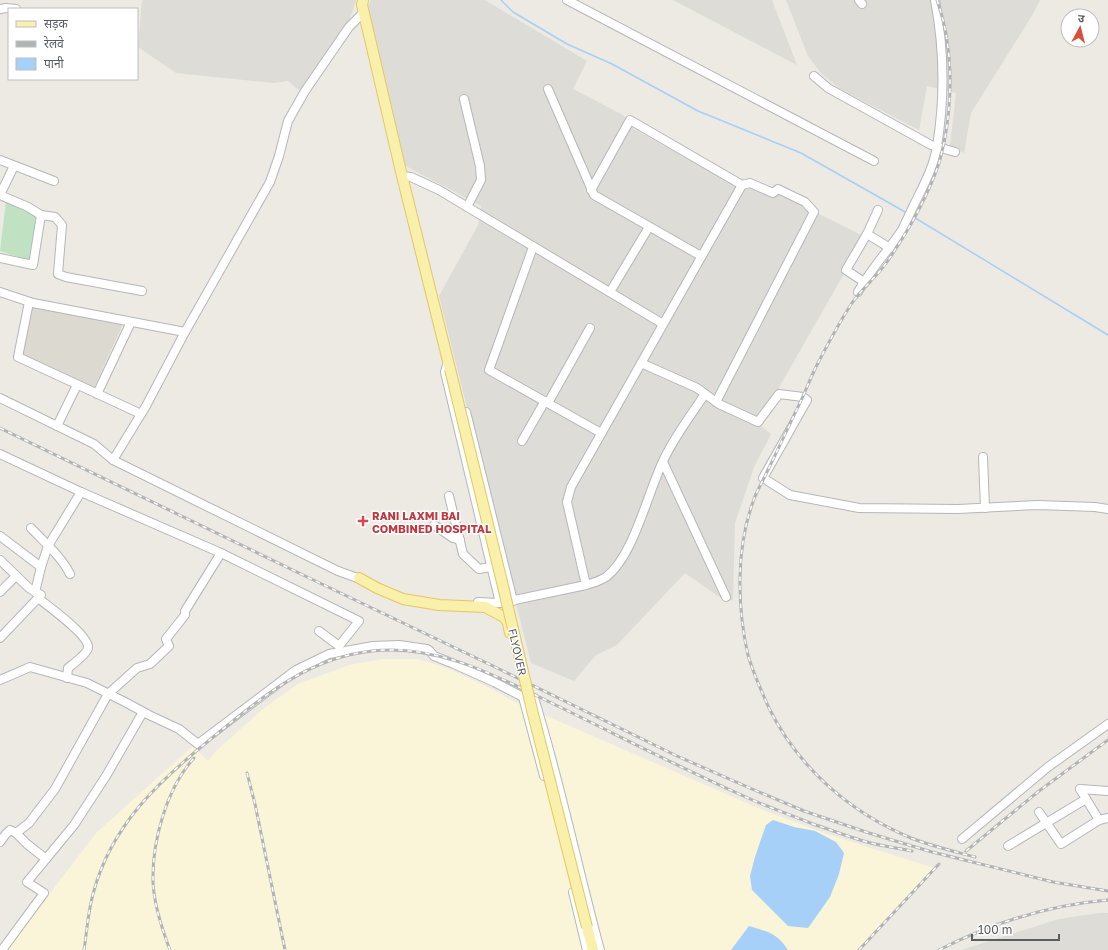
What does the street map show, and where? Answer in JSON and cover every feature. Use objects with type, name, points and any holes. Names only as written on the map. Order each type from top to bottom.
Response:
[{"type":"main road","name":"FLYOVER","points":[[363,0],[362,5],[402,176],[532,710],[587,927],[590,945]]},
{"type":"main road","points":[[359,578],[403,599],[439,605],[484,607],[504,617],[508,623],[516,654],[520,659]]},
{"type":"street","points":[[567,0],[874,161]]},
{"type":"street","points":[[858,292],[902,229],[924,185],[931,168],[937,146],[943,87],[943,67],[939,20],[935,0]]},
{"type":"street","points":[[113,460],[141,414],[185,332],[270,182],[279,156],[288,121],[305,91],[349,27],[364,12]]},
{"type":"street","points":[[814,76],[828,88],[931,145],[955,152]]},
{"type":"street","points":[[548,89],[594,195],[701,256]]},
{"type":"street","points":[[464,100],[480,166],[481,180],[467,207]]},
{"type":"street","points":[[591,190],[630,120],[742,185],[750,183],[773,193],[778,189],[805,202],[814,212],[716,402]]},
{"type":"street","points":[[0,160],[54,182]]},
{"type":"street","points":[[14,166],[0,195],[28,207],[41,215],[55,217],[62,225],[58,274],[66,277],[142,291]]},
{"type":"street","points":[[402,176],[411,177],[439,190],[663,324]]},
{"type":"street","points":[[586,585],[567,502],[571,487],[742,185]]},
{"type":"street","points":[[864,282],[846,270],[867,234],[878,210]]},
{"type":"street","points":[[0,258],[33,265],[41,215]]},
{"type":"street","points":[[610,292],[649,227]]},
{"type":"street","points":[[867,234],[890,248]]},
{"type":"street","points":[[533,246],[489,370],[601,433]]},
{"type":"street","points":[[0,292],[29,302],[185,332]]},
{"type":"street","points":[[29,302],[18,357],[141,414]]},
{"type":"street","points":[[97,394],[131,322]]},
{"type":"street","points":[[522,441],[590,328]]},
{"type":"street","points":[[641,363],[697,388],[716,402],[758,422],[779,394],[803,397],[807,400],[762,478],[790,495],[858,508],[958,509],[1037,505],[1107,508]]},
{"type":"street","points":[[500,604],[445,372],[449,365],[455,370],[513,601]]},
{"type":"street","points":[[58,426],[77,384]]},
{"type":"street","points":[[0,398],[94,444],[113,460],[338,571],[394,591],[434,600],[500,604],[586,585],[597,582],[606,576],[619,561],[631,541],[663,462],[676,438],[705,394]]},
{"type":"street","points":[[0,454],[81,492],[221,553],[358,621],[339,646],[319,631]]},
{"type":"street","points":[[983,456],[985,508]]},
{"type":"street","points":[[663,462],[726,597]]},
{"type":"street","points":[[0,638],[36,595],[41,567],[48,546],[81,492]]},
{"type":"street","points":[[449,496],[464,554],[479,569],[491,567]]},
{"type":"street","points":[[434,525],[453,538],[460,540]]},
{"type":"street","points":[[30,528],[48,546],[67,568],[70,574]]},
{"type":"street","points":[[0,536],[41,567]]},
{"type":"street","points":[[16,833],[29,823],[55,789],[108,694],[137,668],[150,664],[168,646],[166,639],[185,615],[185,611],[221,553]]},
{"type":"street","points":[[1,563],[69,623],[85,641],[88,650],[68,668],[67,678]]},
{"type":"street","points":[[0,592],[16,576]]},
{"type":"street","points":[[0,680],[30,667],[87,683],[179,729],[198,744],[296,670],[329,654],[373,646],[399,645],[426,649],[434,656],[494,682],[523,697],[526,696],[534,698],[553,763],[590,945]]},
{"type":"street","points":[[523,697],[590,945],[600,950]]},
{"type":"street","points":[[2,950],[44,893],[27,882],[78,819],[106,776],[143,712]]},
{"type":"street","points":[[962,839],[1048,767],[1108,724]]},
{"type":"street","points":[[1099,820],[1080,789],[1108,791]]},
{"type":"street","points":[[1008,846],[1086,799]]},
{"type":"street","points":[[1039,812],[1061,844],[1099,820],[1108,818]]},
{"type":"street","points":[[0,842],[10,830],[16,833],[46,859]]},
{"type":"shaded area","points":[[142,0],[356,0],[350,19],[300,91],[288,81],[274,83],[176,73],[138,47]]},
{"type":"shaded area","points":[[371,0],[485,0],[587,61],[573,89],[623,115],[634,129],[736,186],[753,181],[865,237],[777,391],[760,425],[771,434],[754,467],[735,523],[733,600],[725,601],[685,573],[617,645],[596,655],[574,681],[531,663],[439,296],[478,225],[481,206],[404,165],[372,30],[368,6]]},
{"type":"shaded area","points":[[673,0],[772,0],[797,65]]},
{"type":"shaded area","points":[[786,0],[1040,0],[1033,14],[971,113],[964,153],[950,146],[956,93],[927,86],[919,130],[840,89],[821,73],[808,56]]},
{"type":"shaded area","points":[[31,307],[123,324],[94,388],[22,354]]},
{"type":"shaded area","points":[[383,659],[418,659],[447,668],[484,685],[517,703],[763,810],[827,834],[937,869],[880,926],[859,950],[6,950],[97,832],[193,746],[208,761],[217,750],[264,708],[298,684],[349,665]]},
{"type":"shaded area","points":[[1108,913],[1108,950],[961,950],[1059,919]]},
{"type":"green space","points":[[6,201],[36,216],[31,261],[0,251]]},
{"type":"water","points":[[773,820],[794,827],[815,831],[836,842],[844,853],[839,874],[830,897],[808,928],[788,926],[752,890],[750,876],[755,857],[766,825]]},
{"type":"water","points":[[749,926],[772,934],[784,944],[788,950],[731,950]]},
{"type":"waterway","points":[[501,0],[513,12],[567,44],[612,64],[698,111],[801,153],[907,213]]},
{"type":"waterway","points":[[912,216],[1108,335]]},
{"type":"railway","points":[[937,0],[946,35],[950,71],[947,125],[939,163],[917,213],[903,237],[885,265],[852,303],[843,317],[816,367],[764,477],[747,520],[741,558],[740,598],[744,637],[757,682],[781,729],[795,750],[810,768],[846,801],[888,827],[919,841],[975,857]]},
{"type":"railway","points":[[0,428],[677,756],[804,811],[932,852],[1053,882],[1108,891]]},
{"type":"railway","points":[[84,950],[91,901],[101,869],[125,826],[139,806],[156,788],[192,754],[230,723],[286,682],[326,662],[348,655],[372,651],[398,650],[423,653],[472,667],[520,687],[672,763],[756,802],[854,838],[878,845],[912,851]]},
{"type":"railway","points":[[966,851],[1039,791],[1108,740]]},
{"type":"railway","points":[[170,950],[161,925],[155,899],[153,866],[158,833],[168,800],[184,771],[194,758]]},
{"type":"railway","points":[[247,773],[255,804],[285,950]]},
{"type":"railway","points":[[859,950],[939,864]]},
{"type":"railway","points":[[939,950],[959,940],[1021,917],[1064,906],[1108,900]]},
{"type":"place","name":"RANI LAXMI BAI COMBINED HOSPITAL","points":[[363,521]]}]
